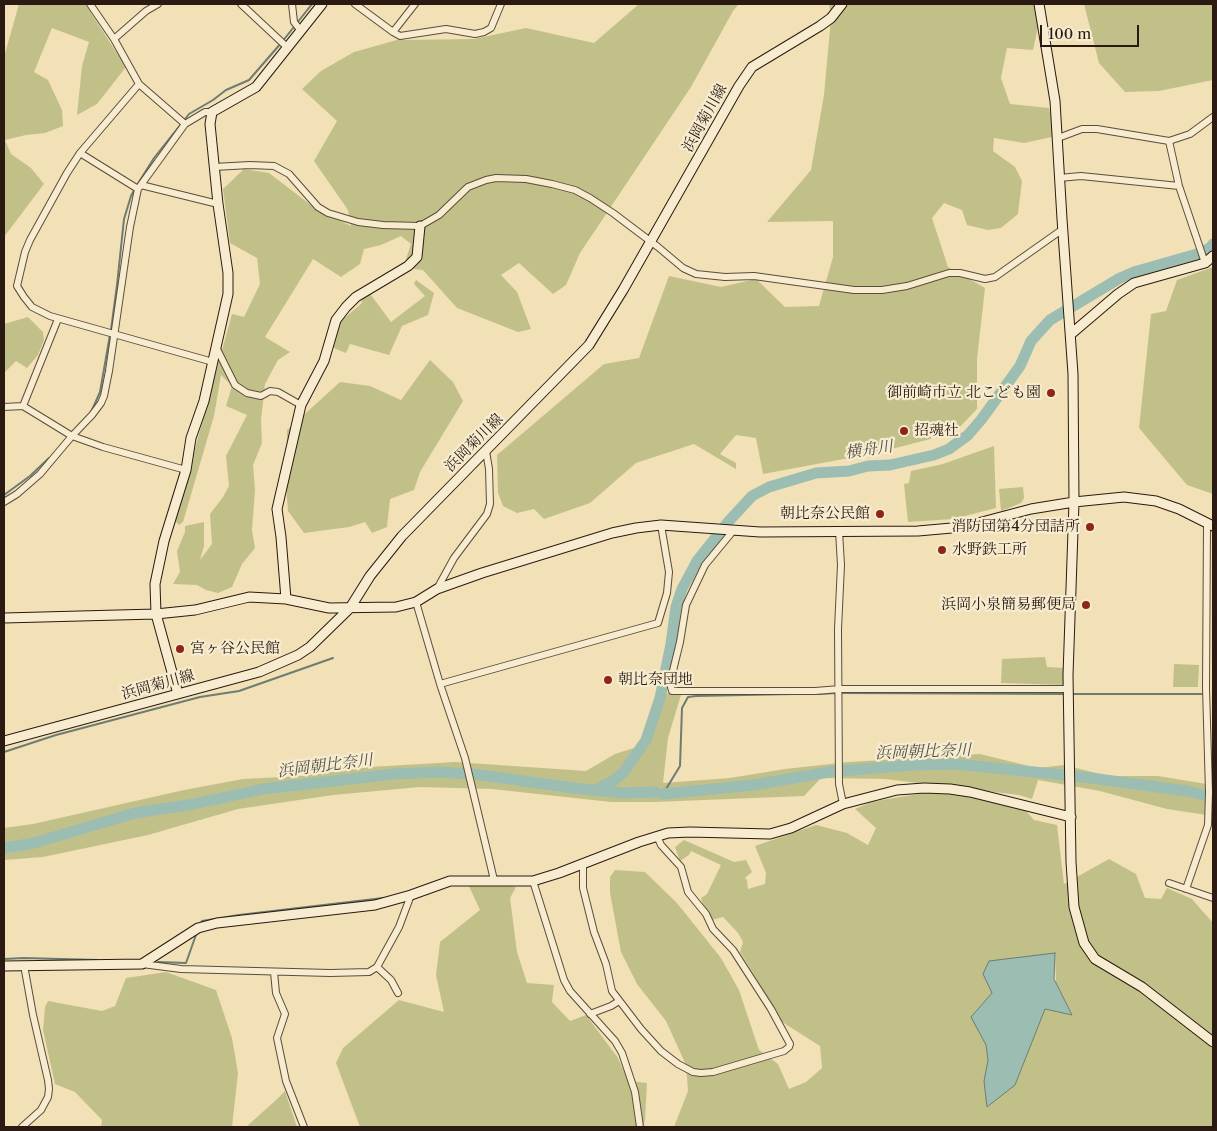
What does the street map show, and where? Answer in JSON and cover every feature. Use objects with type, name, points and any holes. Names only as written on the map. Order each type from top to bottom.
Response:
[{"type":"street","points":[[90,4],[114,39],[139,84],[183,122]]},
{"type":"street","points":[[114,39],[146,10],[158,4]]},
{"type":"street","points":[[241,4],[287,47]]},
{"type":"street","points":[[292,4],[298,27]]},
{"type":"street","points":[[4,502],[17,494],[40,474],[92,415],[104,396],[137,188],[183,122],[205,112],[212,112],[256,87],[287,47],[298,27],[322,4]]},
{"type":"street","points":[[355,4],[400,36],[446,29],[475,34],[484,32],[491,28],[501,4]]},
{"type":"street","points":[[393,32],[415,4]]},
{"type":"street","name":"浜岡菊川線","points":[[4,741],[259,672],[298,655],[310,647],[350,608],[370,576],[402,536],[589,345],[604,324],[739,86],[752,67],[820,26],[831,18],[842,4]]},
{"type":"street","points":[[1039,4],[1055,102],[1074,393],[1074,502],[1069,693],[1071,862],[1074,907],[1084,944],[1095,959],[1142,987],[1213,1042]]},
{"type":"street","points":[[139,84],[80,154],[30,240],[25,252],[17,286],[32,307],[58,319],[213,362]]},
{"type":"street","points":[[178,694],[156,614],[155,584],[158,566],[186,470],[192,438],[204,401],[228,294],[228,273],[218,204],[210,124],[212,112]]},
{"type":"street","points":[[1058,138],[1082,129],[1097,129],[1169,141],[1190,134],[1213,117]]},
{"type":"street","points":[[1169,141],[1179,186],[1205,263]]},
{"type":"street","points":[[80,154],[137,188],[218,204]]},
{"type":"street","points":[[214,167],[250,164],[274,166],[289,174],[318,207],[328,213],[358,222],[420,226],[439,215],[468,187],[496,178],[526,179],[575,190],[613,213],[683,268],[696,274],[725,277],[754,276],[854,290],[882,290],[907,286],[949,273],[960,273],[985,279],[995,277],[1062,229]]},
{"type":"street","points":[[1059,178],[1081,176],[1179,186]]},
{"type":"street","points":[[286,599],[277,509],[301,405],[324,361],[336,320],[356,297],[408,266],[417,256],[420,226]]},
{"type":"street","points":[[1071,334],[1134,283],[1205,263],[1213,256]]},
{"type":"street","points":[[23,406],[58,319]]},
{"type":"street","points":[[217,349],[235,385],[247,393],[261,396],[270,391],[278,392],[301,405]]},
{"type":"street","points":[[4,407],[23,406],[72,436],[103,447],[186,470]]},
{"type":"street","points":[[436,589],[454,558],[487,514],[490,504],[489,469],[486,451]]},
{"type":"street","points":[[4,618],[156,614],[195,610],[249,597],[286,599],[329,608],[396,607],[416,602],[436,589],[482,573],[612,533],[636,528],[661,525],[760,532],[918,531],[963,527],[1031,509],[1074,502],[1124,498],[1156,501],[1178,509],[1210,525],[1206,688],[1208,825],[1186,889]]},
{"type":"street","points":[[440,684],[658,623],[667,593],[669,572],[661,525]]},
{"type":"street","points":[[733,531],[705,565],[686,605],[680,642],[670,683],[672,691],[816,690],[840,692],[1069,693]]},
{"type":"street","points":[[839,531],[841,565],[838,629],[840,692],[839,784],[844,804]]},
{"type":"street","points":[[416,602],[440,684],[465,758],[494,880]]},
{"type":"street","points":[[1206,688],[1213,688]]},
{"type":"street","points":[[142,964],[205,926],[375,905],[450,881],[533,881],[668,833],[770,834],[791,828],[844,804],[897,790],[950,789],[1019,803],[1071,818]]},
{"type":"street","points":[[583,864],[583,888],[612,990],[661,1051],[678,1064],[693,1072],[701,1073],[713,1072],[784,1051],[790,1044],[771,1009],[733,950],[713,929],[706,914],[688,892],[681,867],[661,845],[657,836]]},
{"type":"street","points":[[533,881],[564,980],[570,992],[615,1041],[622,1053],[635,1092],[640,1127]]},
{"type":"street","points":[[1168,883],[1213,898]]},
{"type":"street","points":[[4,966],[142,964],[181,969],[274,972],[369,972],[377,967],[399,927],[411,895]]},
{"type":"street","points":[[22,1127],[41,1110],[48,1097],[49,1089],[24,965]]},
{"type":"street","points":[[377,967],[391,980],[398,993]]},
{"type":"street","points":[[274,972],[276,993],[285,1014],[277,1038],[286,1081],[304,1127]]},
{"type":"street","points":[[590,1014],[619,1001]]},
{"type":"shaded area","points":[[19,4],[85,4],[126,67],[97,104],[77,115],[82,66],[89,42],[52,28],[34,72],[48,80],[62,110],[63,126],[45,133],[5,140],[11,154],[31,168],[44,184],[4,237],[4,57]]},
{"type":"shaded area","points":[[639,4],[739,4],[733,11],[691,87],[580,253],[566,285],[553,294],[519,263],[501,275],[517,292],[531,329],[518,332],[457,308],[423,270],[403,268],[411,244],[401,236],[381,245],[364,249],[360,264],[341,277],[313,259],[265,337],[290,352],[278,360],[265,384],[261,420],[262,443],[253,465],[255,490],[252,530],[255,548],[242,564],[232,587],[218,593],[197,585],[173,584],[180,572],[177,551],[185,532],[185,526],[204,522],[204,546],[200,560],[212,544],[210,514],[229,486],[226,456],[247,415],[226,406],[232,386],[221,375],[214,416],[183,522],[179,525],[175,521],[232,314],[244,317],[260,284],[257,258],[230,243],[223,189],[244,169],[269,173],[316,209],[351,226],[348,210],[314,161],[337,121],[302,89],[321,71],[354,52],[397,40],[474,39],[526,28],[594,43]]},
{"type":"shaded area","points":[[829,4],[1043,4],[1033,50],[1007,48],[1001,78],[1010,104],[1049,108],[1052,122],[1052,137],[1024,143],[994,138],[993,151],[1015,167],[1022,181],[1018,214],[1001,228],[988,230],[967,225],[962,210],[944,203],[932,218],[948,267],[985,288],[977,359],[977,409],[954,433],[876,453],[763,474],[756,438],[736,435],[720,454],[736,463],[736,469],[694,444],[636,463],[590,503],[544,519],[534,509],[517,513],[503,506],[498,493],[497,455],[604,364],[639,358],[669,276],[721,287],[756,279],[785,307],[819,306],[833,257],[833,221],[767,222],[811,170],[824,95],[831,18]]},
{"type":"shaded area","points":[[1084,4],[1213,4],[1213,80],[1159,91],[1125,92],[1099,63]]},
{"type":"shaded area","points":[[1213,267],[1213,494],[1187,485],[1139,428],[1151,314],[1166,311],[1177,280]]},
{"type":"shaded area","points":[[416,280],[434,293],[428,315],[402,326],[389,355],[350,344],[346,353],[332,346],[341,321],[362,303],[360,295],[368,291],[391,322],[425,296],[414,284]]},
{"type":"shaded area","points":[[28,317],[43,332],[44,340],[38,355],[27,368],[16,361],[4,373],[4,324]]},
{"type":"shaded area","points":[[430,360],[453,382],[463,401],[420,472],[414,490],[390,499],[387,527],[372,533],[365,522],[349,527],[304,533],[288,511],[286,484],[287,430],[340,382],[370,386],[401,400]]},
{"type":"shaded area","points":[[994,446],[996,508],[953,519],[908,522],[904,484],[909,483],[911,471],[943,464]]},
{"type":"shaded area","points":[[1023,487],[1024,498],[1021,503],[1001,511],[999,489]]},
{"type":"shaded area","points":[[1045,657],[1047,667],[1065,668],[1065,685],[1001,683],[1002,659]]},
{"type":"shaded area","points":[[1174,664],[1199,665],[1198,687],[1173,687]]},
{"type":"shaded area","points":[[664,693],[681,695],[668,738],[663,783],[730,778],[785,769],[849,762],[980,754],[1037,768],[1064,765],[1108,776],[1158,776],[1213,785],[1213,816],[1167,809],[1100,791],[1038,780],[1032,799],[1019,795],[885,779],[821,778],[804,796],[654,802],[611,802],[492,789],[420,787],[333,795],[238,809],[148,835],[43,857],[4,860],[4,828],[33,824],[184,790],[243,779],[302,776],[370,767],[455,762],[586,771],[615,754],[640,746]]},
{"type":"shaded area","points":[[930,792],[969,795],[1019,803],[1034,820],[1057,825],[1064,884],[1109,859],[1136,874],[1145,898],[1161,899],[1167,888],[1192,899],[1213,923],[1213,1127],[674,1127],[688,1091],[686,1065],[666,1021],[637,984],[621,952],[610,893],[610,877],[615,870],[645,872],[677,903],[721,958],[739,990],[759,1050],[778,1064],[789,1089],[806,1082],[822,1068],[820,1046],[779,1020],[740,952],[743,942],[738,933],[723,917],[712,920],[703,904],[701,898],[707,894],[721,865],[691,851],[689,855],[680,861],[675,847],[684,840],[734,862],[746,860],[752,872],[745,878],[748,889],[765,884],[766,873],[755,846],[816,825],[847,833],[868,845],[876,828],[855,809],[882,800]],"holes":[[[1055,954],[1056,983],[1072,1015],[1045,1009],[1015,1085],[984,1081],[988,1060],[986,1045],[992,993]]]},
{"type":"shaded area","points":[[492,883],[516,887],[510,898],[517,952],[527,983],[554,985],[552,1002],[570,1021],[586,1015],[618,1058],[628,1081],[647,1083],[643,1127],[360,1127],[336,1063],[343,1048],[399,1000],[444,1012],[436,975],[440,942],[480,910],[468,884]]},
{"type":"shaded area","points":[[166,972],[216,990],[232,1038],[238,1073],[232,1127],[101,1127],[102,1120],[75,1092],[55,1084],[43,1030],[45,1007],[48,1001],[102,1011],[115,1006],[126,978]]},
{"type":"shaded area","points":[[285,1091],[297,1127],[246,1127],[275,1101]]},
{"type":"water","points":[[1055,953],[1054,979],[1072,1015],[1045,1009],[1015,1085],[987,1107],[984,1081],[988,1060],[986,1045],[971,1017],[992,993],[983,974],[989,961]]},
{"type":"waterway","points":[[111,330],[124,219],[131,196],[137,185],[154,158],[189,114],[226,90],[249,80],[312,4]]},
{"type":"waterway","name":"横舟川","points":[[595,790],[613,781],[624,772],[646,740],[660,698],[676,607],[682,589],[697,561],[752,496],[769,487],[816,473],[849,471],[868,466],[890,465],[934,455],[949,449],[968,435],[981,420],[1020,366],[1031,341],[1050,320],[1120,278],[1134,272],[1197,254],[1210,248],[1213,244]]},
{"type":"waterway","points":[[92,410],[100,392],[110,335]]},
{"type":"waterway","points":[[4,495],[30,476],[49,458]]},
{"type":"waterway","points":[[4,752],[56,735],[200,697],[239,691],[333,658]]},
{"type":"waterway","points":[[818,694],[836,693]]},
{"type":"waterway","points":[[841,693],[1066,694]]},
{"type":"waterway","points":[[655,792],[663,794],[680,766],[682,708],[688,697],[793,694]]},
{"type":"waterway","points":[[1071,694],[1203,694]]},
{"type":"waterway","name":"浜岡朝比奈川","points":[[663,794],[754,785],[829,772],[913,765],[955,764],[1083,777],[1187,791],[1213,797]]},
{"type":"waterway","name":"浜岡朝比奈川","points":[[4,848],[34,843],[135,813],[194,804],[263,789],[395,774],[436,772],[473,774],[622,793],[655,792]]},
{"type":"waterway","points":[[200,925],[202,921],[239,915],[383,898]]},
{"type":"waterway","points":[[158,962],[186,963],[197,932]]},
{"type":"waterway","points":[[4,959],[98,960]]},
{"type":"place","name":"御前崎市立 北こども園","points":[[1051,393]]},
{"type":"place","name":"招魂社","points":[[904,431]]},
{"type":"place","name":"朝比奈公民館","points":[[880,514]]},
{"type":"place","name":"消防団第4分団詰所","points":[[1090,527]]},
{"type":"place","name":"水野鉄工所","points":[[942,550]]},
{"type":"place","name":"浜岡小泉簡易郵便局","points":[[1086,605]]},
{"type":"place","name":"宮ヶ谷公民館","points":[[180,649]]},
{"type":"place","name":"朝比奈団地","points":[[608,680]]}]
